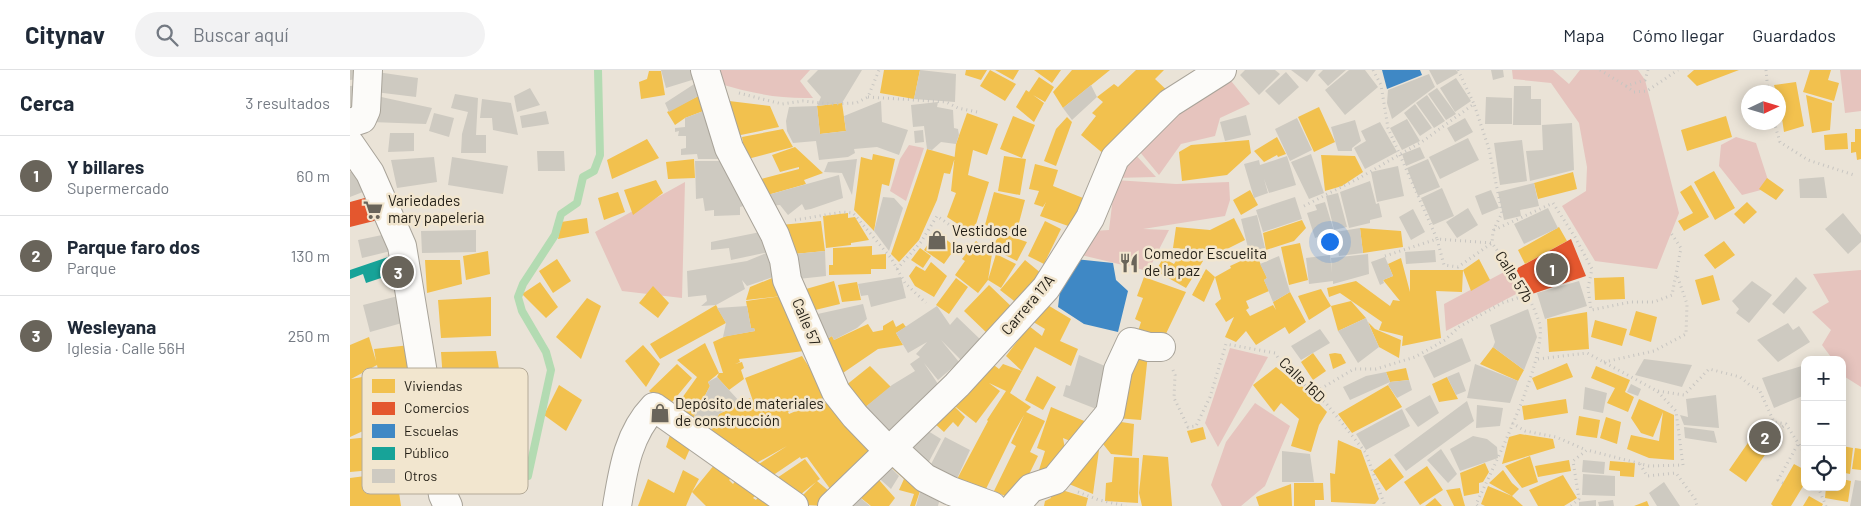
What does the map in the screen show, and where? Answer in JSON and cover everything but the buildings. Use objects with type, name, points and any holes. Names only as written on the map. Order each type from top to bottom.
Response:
[{"type":"street","points":[[368,70],[366,110],[351,141],[370,173],[402,246],[422,368]]},
{"type":"street","name":"Carrera 17A","points":[[832,506],[957,385],[1046,288],[1090,218],[1115,158],[1170,103],[1222,70]]},
{"type":"street","name":"Calle 57","points":[[707,77],[729,148],[775,235],[784,260],[787,280],[836,392],[861,423],[882,444],[899,454],[925,478],[951,491],[992,506]]},
{"type":"street","points":[[1015,506],[1031,488],[1055,480],[1110,414],[1118,370],[1131,342],[1149,347],[1161,347]]},
{"type":"street","points":[[617,506],[626,454],[645,417],[654,407],[743,472],[794,506]]},
{"type":"street","points":[[443,494],[448,506]]},
{"type":"path","points":[[868,97],[879,70]]},
{"type":"path","points":[[1373,70],[1381,85],[1388,128],[1404,169],[1437,239],[1444,265],[1458,267],[1492,243],[1493,230],[1502,213],[1488,149],[1474,104],[1458,70]]},
{"type":"path","points":[[1600,70],[1634,92],[1648,91],[1678,70]]},
{"type":"path","points":[[1626,86],[1645,80],[1648,70]]},
{"type":"path","points":[[1766,70],[1767,85]]},
{"type":"path","points":[[707,77],[782,104],[803,101],[832,104],[856,103],[868,97],[946,102],[958,108],[977,112]]},
{"type":"path","points":[[1304,206],[1400,155],[1423,141],[1474,104]]},
{"type":"path","points":[[1776,130],[1780,142],[1808,160],[1854,175]]},
{"type":"path","points":[[1493,230],[1553,203],[1592,269],[1588,288],[1591,310],[1631,302],[1654,302],[1672,296],[1681,248],[1671,233]]},
{"type":"path","points":[[794,221],[843,212],[853,212],[897,268],[905,283],[926,303]]},
{"type":"path","points":[[897,268],[921,242],[937,216],[964,235]]},
{"type":"path","points":[[1385,256],[1437,239]]},
{"type":"path","name":"Calle 57b","points":[[1437,239],[1492,243],[1527,295],[1540,324],[1538,359],[1476,504],[1478,506]]},
{"type":"path","points":[[1603,362],[1654,351],[1686,334],[1687,304],[1676,274]]},
{"type":"path","points":[[1312,394],[1354,368],[1376,369],[1415,357],[1445,340],[1459,327],[1502,303],[1527,295]]},
{"type":"path","name":"Calle 16D","points":[[1161,347],[1175,375],[1174,398],[1188,427],[1196,426],[1210,397],[1226,344],[1275,353],[1280,362],[1289,366],[1312,394],[1325,402],[1366,453],[1385,506]]},
{"type":"path","points":[[1512,423],[1525,431],[1556,437],[1587,450],[1640,463],[1683,465],[1676,411],[1657,391],[1587,354],[1538,359]]},
{"type":"path","points":[[1657,391],[1684,395],[1709,369],[1740,377],[1751,386],[1759,389],[1774,422],[1786,424],[1801,448]]},
{"type":"path","points":[[1770,435],[1786,424]]},
{"type":"path","points":[[1783,483],[1778,480],[1798,444]]},
{"type":"path","points":[[1570,506],[1579,499],[1573,461],[1587,450]]},
{"type":"path","points":[[1640,463],[1647,476],[1676,473],[1695,499],[1697,506]]},
{"type":"path","points":[[1055,480],[1099,500],[1126,506]]},
{"type":"path","points":[[1820,491],[1826,506]]},
{"type":"shaded area","points":[[709,70],[810,70],[800,81],[813,98],[776,96],[729,87],[717,83]]},
{"type":"shaded area","points":[[1512,70],[1553,70],[1569,84],[1580,70],[1638,70],[1645,80],[1679,213],[1657,269],[1595,261],[1562,206],[1586,191],[1587,167],[1579,123],[1551,83],[1513,79]]},
{"type":"shaded area","points":[[1840,70],[1861,70],[1861,111],[1845,113]]},
{"type":"shaded area","points":[[1227,76],[1250,104],[1220,118],[1215,136],[1181,144],[1159,175],[1135,146]]},
{"type":"shaded area","points":[[1736,137],[1756,143],[1768,180],[1761,190],[1742,195],[1719,166],[1721,145]]},
{"type":"shaded area","points":[[909,145],[924,148],[906,201],[890,191],[900,159]]},
{"type":"shaded area","points":[[1133,152],[1156,177],[1113,178]]},
{"type":"shaded area","points":[[1115,180],[1176,184],[1229,182],[1230,200],[1225,216],[1143,229],[1169,230],[1148,271],[1077,254],[1093,231],[1109,230]]},
{"type":"shaded area","points":[[685,182],[682,298],[622,291],[595,232]]},
{"type":"shaded area","points":[[1861,270],[1861,387],[1846,378],[1846,356],[1830,356],[1822,345],[1831,330],[1812,312],[1829,302],[1813,274]]},
{"type":"shaded area","points":[[1506,271],[1520,292],[1446,331],[1444,304]]},
{"type":"shaded area","points":[[1230,348],[1268,357],[1218,447],[1205,423]]},
{"type":"shaded area","points":[[1255,403],[1290,426],[1265,486],[1241,506],[1222,506],[1211,485],[1226,442]]},
{"type":"waterway","points":[[528,476],[551,370],[546,352],[522,311],[518,297],[523,284],[555,235],[561,214],[577,203],[583,177],[594,171],[600,155],[598,70]]},
{"type":"place","name":"Variedades mary papeleria","points":[[373,210]]},
{"type":"place","name":"Vestidos de la verdad","points":[[937,240]]},
{"type":"place","name":"Comedor Escuelita de la paz","points":[[1129,263]]},
{"type":"place","name":"Y billares","points":[[1552,269]]},
{"type":"place","name":"Wesleyana","points":[[398,272]]},
{"type":"place","name":"Depósito de materiales de construcción","points":[[660,413]]},
{"type":"place","name":"Parque faro dos","points":[[1765,437]]}]
